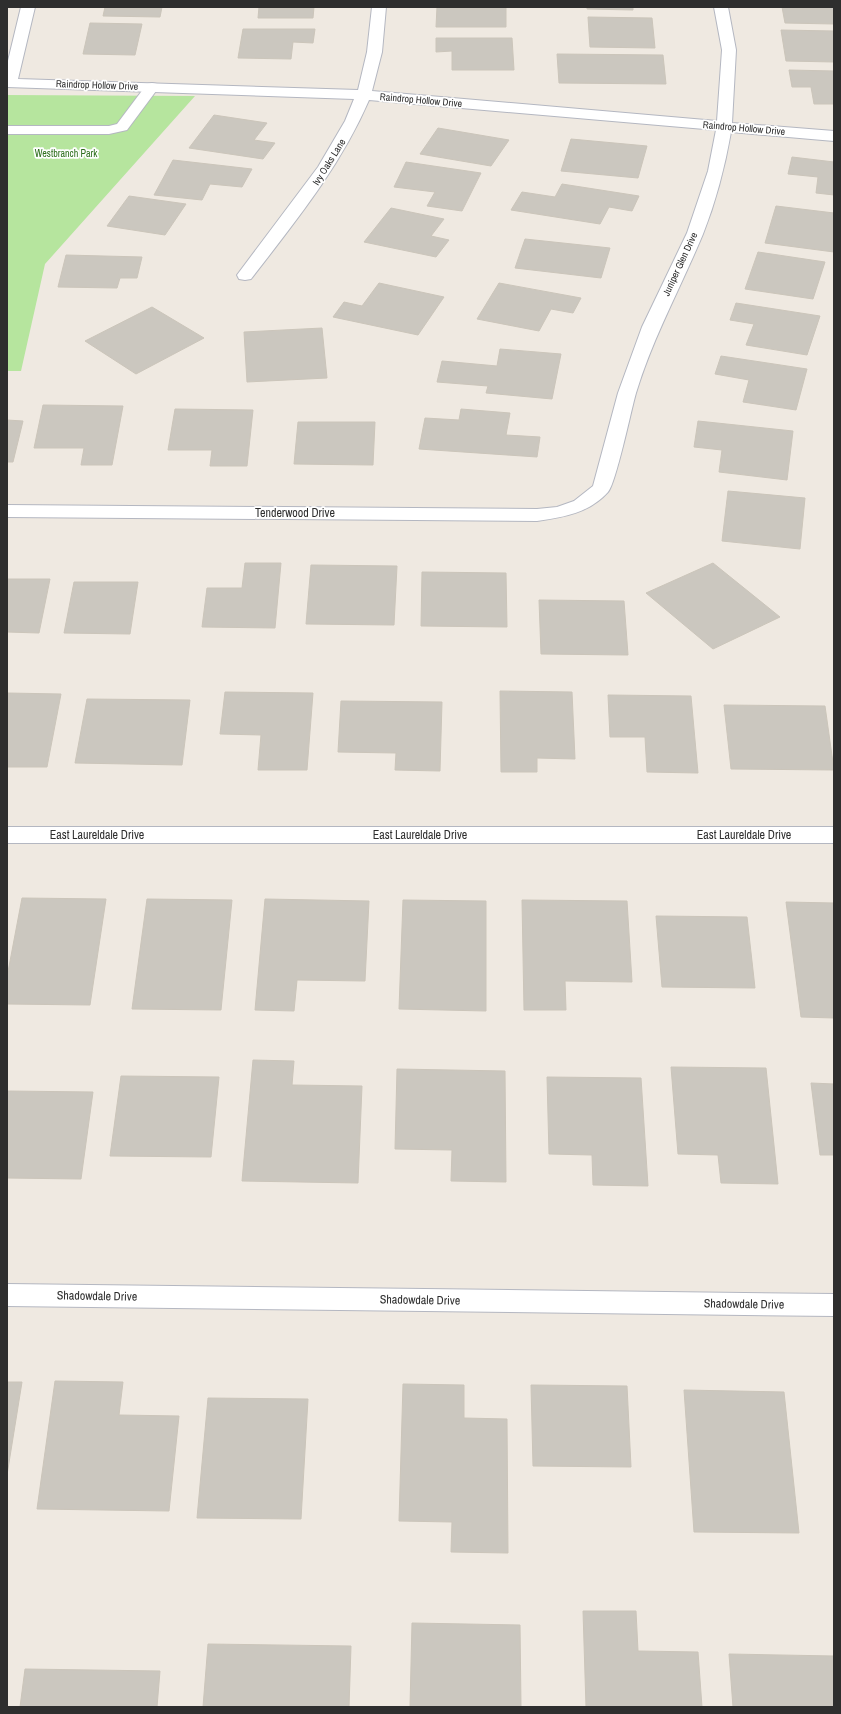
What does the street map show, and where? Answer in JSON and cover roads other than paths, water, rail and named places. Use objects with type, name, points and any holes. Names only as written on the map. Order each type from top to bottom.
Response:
[{"type":"street","points":[[8,83],[28,7]]},
{"type":"street","name":"Ivy Oaks Lane","points":[[246,275],[309,194],[339,148],[364,95],[376,44],[379,7]]},
{"type":"street","name":"Juniper Glen Drive","points":[[582,505],[602,488],[627,392],[651,327],[695,233],[716,171],[724,126],[729,50],[721,7]]},
{"type":"street","name":"Raindrop Hollow Drive","points":[[8,83],[364,95],[834,136]]},
{"type":"street","name":"Tenderwood Drive","points":[[7,511],[537,515],[560,512],[582,505]]},
{"type":"street","name":"East Laureldale Drive","points":[[7,835],[834,835]]},
{"type":"street","name":"Shadowdale Drive","points":[[7,1295],[834,1305]]},
{"type":"lane","points":[[7,130],[109,130],[122,127],[152,87]]},
{"type":"park label","name":"Westbranch Park","points":[[66,153]]}]
